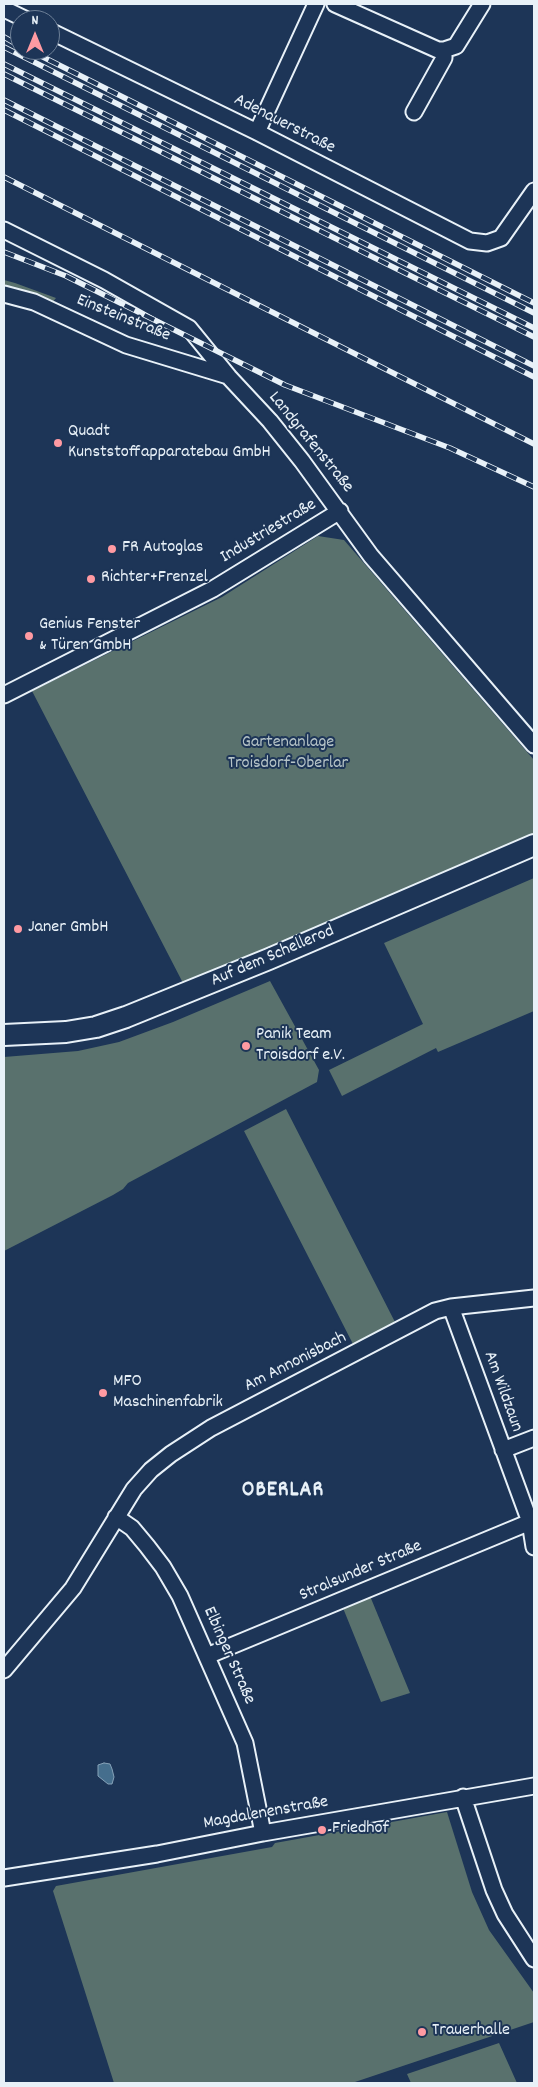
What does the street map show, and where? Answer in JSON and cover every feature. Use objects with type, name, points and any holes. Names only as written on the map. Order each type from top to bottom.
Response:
[{"type":"street","points":[[257,132],[316,4]]},
{"type":"street","points":[[335,4],[438,50],[456,46],[482,4]]},
{"type":"street","name":"Adenauerstraße","points":[[60,36],[257,132],[470,241],[487,243],[501,238],[534,191]]},
{"type":"street","points":[[414,112],[444,58],[444,50]]},
{"type":"street","name":"Landgrafenstraße","points":[[4,230],[104,280],[188,328],[229,377],[270,421],[389,578],[534,745]]},
{"type":"street","name":"Einsteinstraße","points":[[4,294],[34,302],[126,345],[229,377]]},
{"type":"street","name":"Industriestraße","points":[[4,695],[213,589],[340,511]]},
{"type":"street","name":"Auf dem Schellerod","points":[[4,1035],[66,1032],[96,1027],[126,1017],[269,960],[534,845]]},
{"type":"street","name":"Am Annonisbach","points":[[4,1670],[73,1588],[134,1489],[151,1470],[192,1439],[435,1311],[452,1307],[534,1298]]},
{"type":"street","name":"Am Wildzaun","points":[[452,1307],[530,1522],[534,1547]]},
{"type":"street","points":[[503,1450],[534,1438]]},
{"type":"street","name":"Elbinger Straße","points":[[116,1517],[132,1528],[163,1567],[180,1596],[245,1743],[263,1833]]},
{"type":"street","name":"Stralsunder Straße","points":[[207,1656],[530,1522]]},
{"type":"street","name":"Magdalenenstraße","points":[[4,1878],[157,1854],[263,1833],[534,1786]]},
{"type":"street","points":[[463,1797],[494,1890],[505,1914],[534,1959]]},
{"type":"green space","points":[[4,280],[56,298],[51,304],[4,288]]},
{"type":"green space","name":"Gartenanlage Troisdorf-Oberlar","points":[[318,536],[344,540],[534,760],[534,834],[325,925],[183,983],[32,691],[222,597]]},
{"type":"green space","points":[[534,878],[534,1011],[438,1052],[436,1048],[342,1096],[329,1070],[423,1024],[384,943]]},
{"type":"green space","points":[[270,981],[319,1070],[317,1082],[128,1183],[123,1189],[113,1195],[4,1251],[4,1057],[78,1051],[119,1042],[173,1022]]},
{"type":"green space","points":[[286,1109],[396,1324],[354,1346],[244,1131]]},
{"type":"green space","points":[[370,1596],[410,1693],[381,1702],[343,1608]]},
{"type":"green space","points":[[447,1812],[472,1892],[489,1930],[534,1993],[534,2022],[352,2083],[114,2083],[53,1891],[56,1886],[272,1847],[275,1843]]},
{"type":"green space","points":[[499,2043],[517,2083],[411,2083],[407,2074]]},
{"type":"water","points":[[110,1764],[112,1769],[114,1777],[112,1784],[108,1784],[98,1776],[98,1765]]},
{"type":"railway","points":[[4,37],[10,40]]},
{"type":"railway","points":[[4,47],[534,313]]},
{"type":"railway","points":[[49,60],[534,303]]},
{"type":"railway","points":[[4,64],[534,328]]},
{"type":"railway","points":[[4,74],[534,337]]},
{"type":"railway","points":[[4,100],[534,366]]},
{"type":"railway","points":[[4,110],[534,377]]},
{"type":"railway","points":[[4,177],[534,444]]},
{"type":"railway","points":[[4,252],[66,276],[285,385],[450,448],[534,487]]},
{"type":"place","name":"Quadt Kunststoffapparatebau GmbH","points":[[58,443]]},
{"type":"place","name":"FR Autoglas","points":[[112,549]]},
{"type":"place","name":"Richter+Frenzel","points":[[91,579]]},
{"type":"place","name":"Genius Fenster & Türen GmbH","points":[[29,636]]},
{"type":"place","name":"Janer GmbH","points":[[18,929]]},
{"type":"place","name":"Panik Team Troisdorf e.V.","points":[[246,1046]]},
{"type":"place","name":"MFO Maschinenfabrik","points":[[103,1393]]},
{"type":"place","name":"Friedhof","points":[[322,1830]]},
{"type":"place","name":"Trauerhalle","points":[[422,2032]]},
{"type":"district","name":"OBERLAR","points":[[283,1492]]}]
